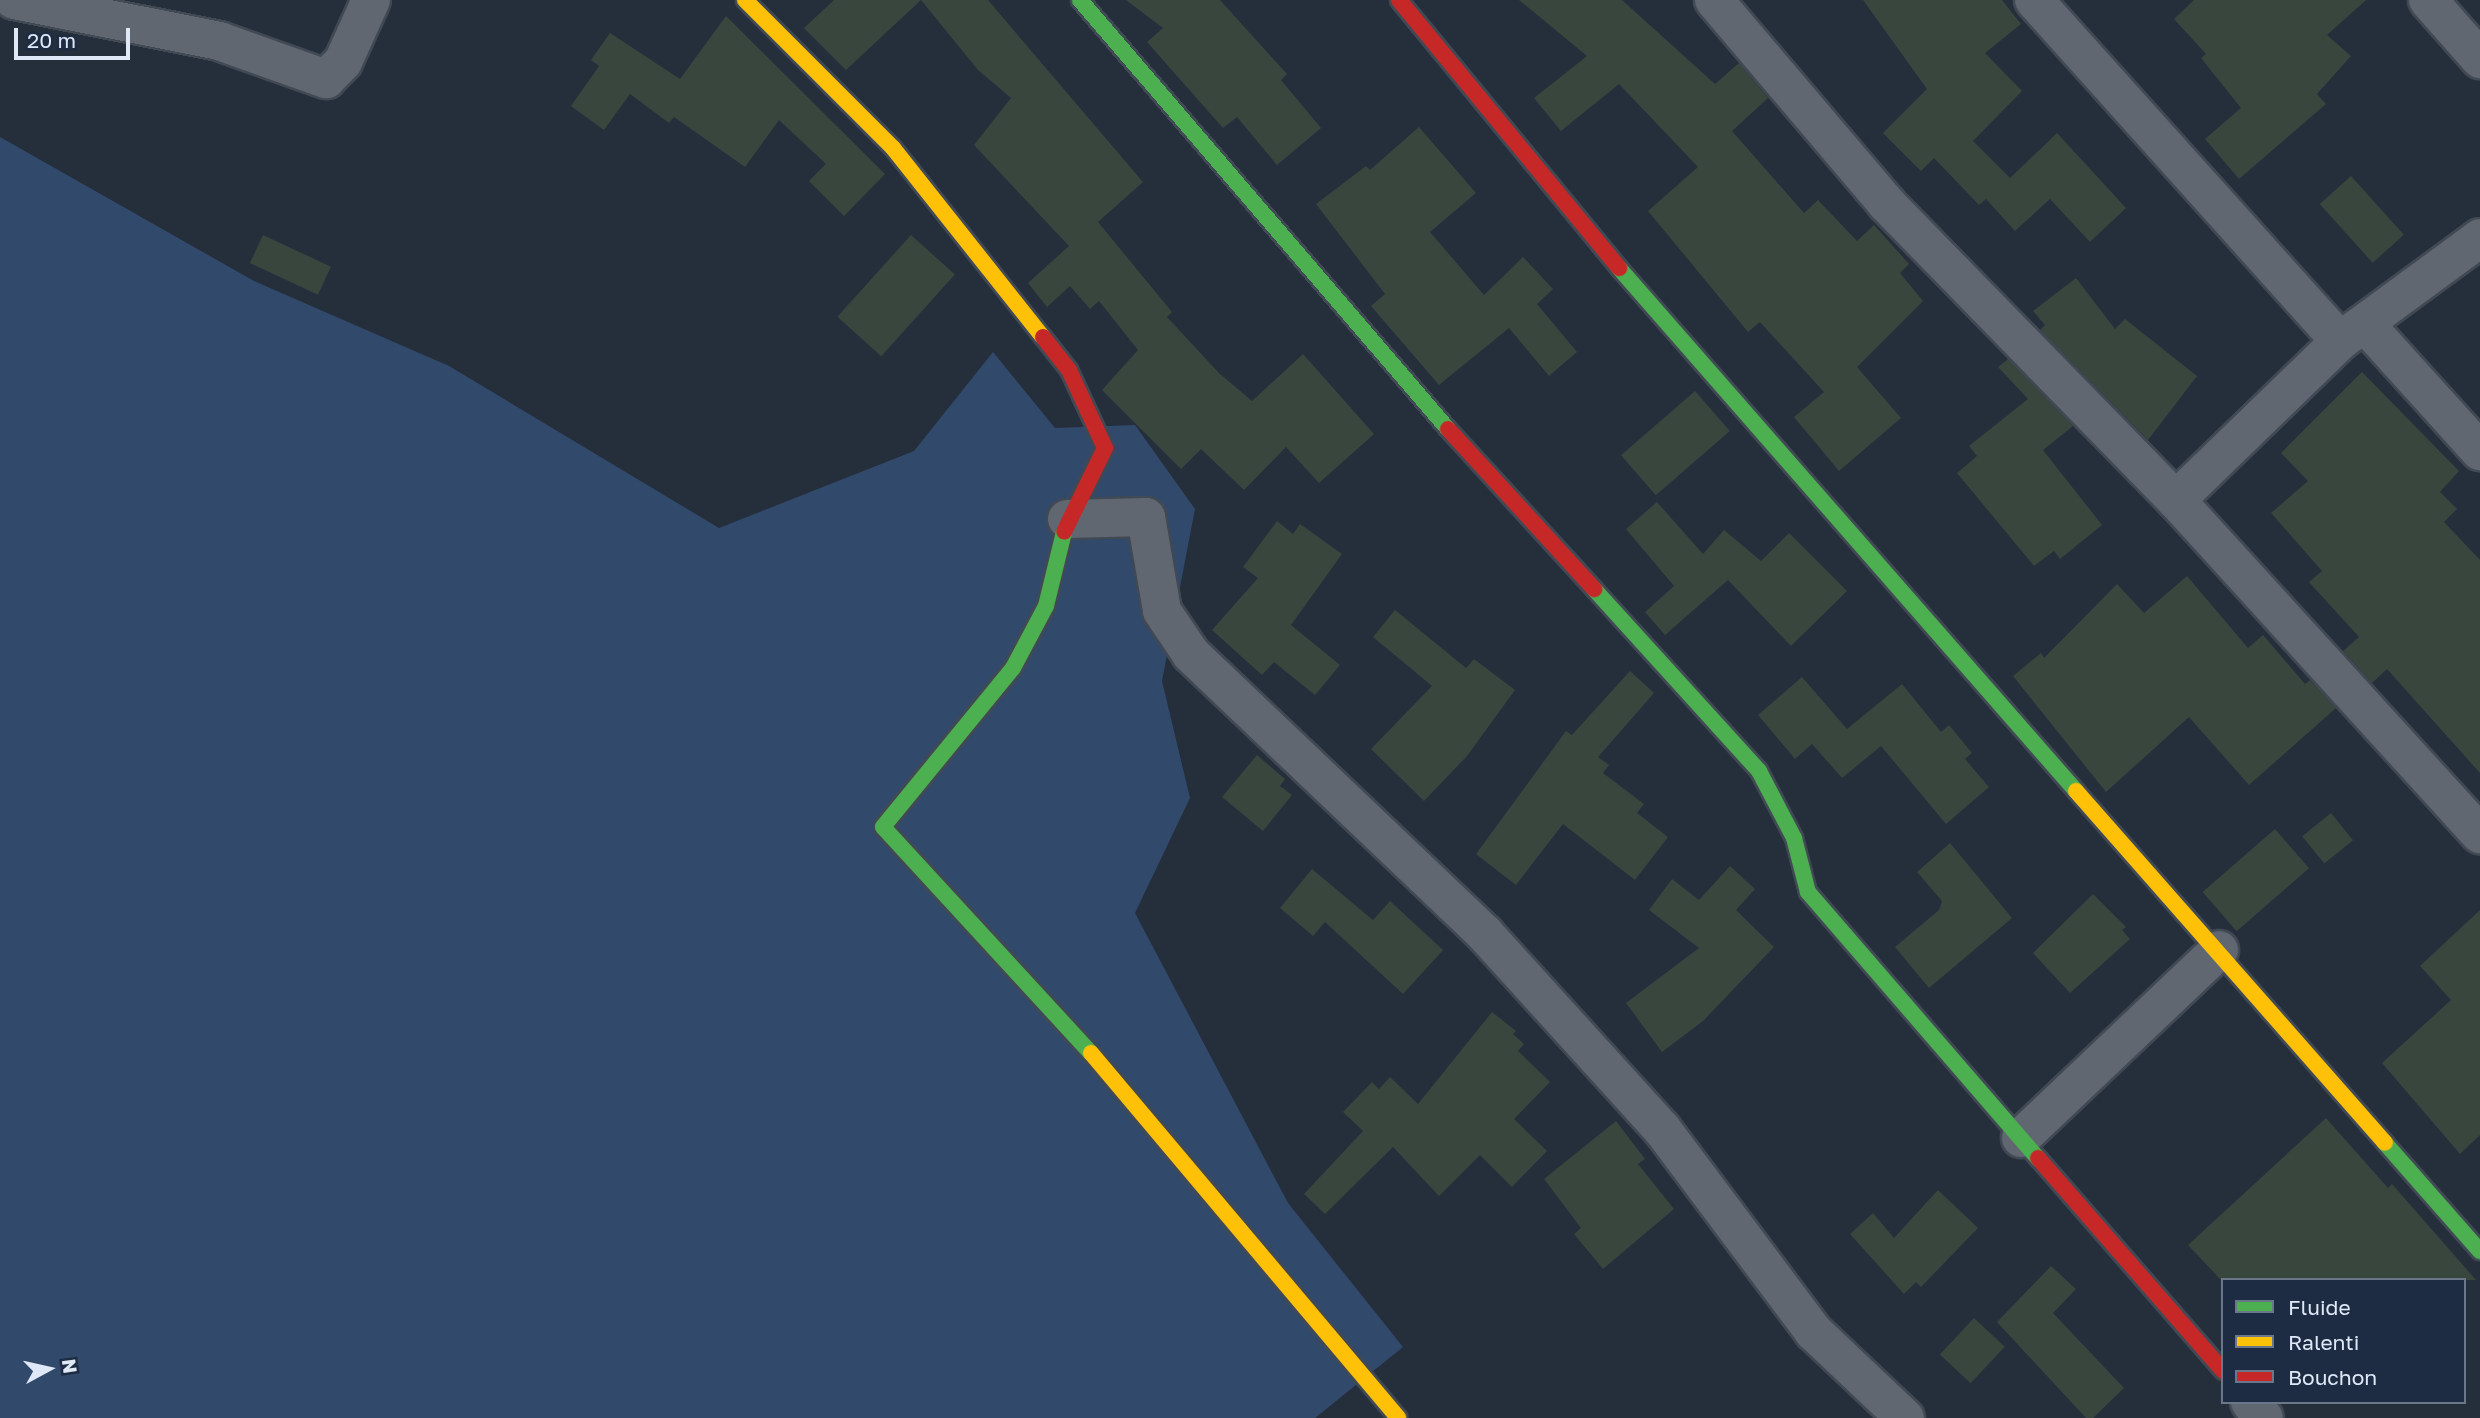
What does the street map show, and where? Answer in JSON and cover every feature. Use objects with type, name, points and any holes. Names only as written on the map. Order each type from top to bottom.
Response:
[{"type":"street","points":[[14,0],[219,41],[326,79],[343,62],[371,0]]},
{"type":"street","points":[[1080,0],[1429,407],[1759,771],[1794,838],[1808,892],[2221,1369]]},
{"type":"street","points":[[1399,0],[1662,320],[2219,950],[2480,1251]]},
{"type":"street","points":[[1714,0],[1886,204],[2176,500],[2480,834]]},
{"type":"street","points":[[2034,0],[2353,334],[2480,451]]},
{"type":"street","points":[[2428,0],[2480,59]]},
{"type":"street","points":[[753,2],[893,148],[1069,370],[1105,448],[1067,519],[1046,606],[1013,668],[883,827],[1032,983],[1398,1418]]},
{"type":"street","points":[[2176,500],[2353,334],[2480,238]]},
{"type":"street","points":[[1067,519],[1146,517],[1161,611],[1191,654],[1485,934],[1662,1129],[1814,1332],[1905,1418]]},
{"type":"street","points":[[2021,1138],[2219,950]]},
{"type":"street","points":[[2252,1404],[2264,1418]]},
{"type":"shaded area","points":[[0,137],[254,281],[449,366],[719,528],[914,451],[993,352],[1055,428],[1135,425],[1195,509],[1162,681],[1190,798],[1135,913],[1288,1203],[1403,1347],[1315,1418],[0,1418]]},
{"type":"building","points":[[834,0],[921,0],[846,70],[804,28]]},
{"type":"building","points":[[921,0],[988,0],[1143,182],[1098,222],[1172,312],[1167,317],[1219,373],[1252,401],[1303,354],[1374,434],[1319,483],[1286,447],[1244,490],[1201,449],[1181,469],[1102,390],[1138,350],[1099,301],[1090,309],[1070,286],[1047,307],[1028,283],[1069,246],[974,145],[1011,98],[978,70]]},
{"type":"building","points":[[1126,0],[1220,0],[1287,74],[1281,80],[1321,128],[1277,165],[1237,117],[1223,128],[1147,42],[1163,28]]},
{"type":"building","points":[[1519,0],[1622,0],[1715,84],[1739,63],[1768,98],[1732,131],[1804,213],[1818,200],[1857,241],[1874,225],[1909,264],[1900,273],[1923,301],[1857,367],[1901,418],[1839,471],[1794,417],[1824,392],[1760,322],[1748,332],[1648,211],[1698,167],[1619,84],[1561,131],[1534,98],[1587,56]]},
{"type":"building","points":[[1863,0],[2002,0],[2021,24],[1985,53],[2022,91],[1973,141],[2010,178],[2057,133],[2126,208],[2090,242],[2050,199],[2015,231],[1986,199],[1979,205],[1934,158],[1921,171],[1883,133],[1927,89]]},
{"type":"building","points":[[2194,0],[2366,0],[2327,35],[2351,56],[2317,94],[2326,104],[2239,179],[2205,139],[2241,108],[2201,58],[2206,54],[2174,19]]},
{"type":"building","points":[[726,16],[885,174],[844,216],[809,181],[826,164],[779,120],[745,167],[674,117],[669,123],[630,94],[604,130],[571,106],[599,66],[591,60],[610,33],[680,79]]},
{"type":"building","points":[[1419,127],[1476,193],[1430,232],[1484,295],[1523,257],[1553,289],[1537,304],[1577,352],[1549,376],[1509,328],[1439,385],[1371,306],[1385,294],[1316,204],[1366,166],[1370,170]]},
{"type":"building","points":[[2351,176],[2404,235],[2373,263],[2320,204]]},
{"type":"building","points":[[263,235],[331,267],[318,295],[250,263]]},
{"type":"building","points":[[911,235],[955,274],[881,356],[837,317]]},
{"type":"building","points":[[2076,278],[2115,329],[2125,319],[2197,376],[2148,440],[2040,330],[2045,325],[2033,311]]},
{"type":"building","points":[[2008,359],[2073,426],[2043,450],[2102,525],[2060,559],[2054,551],[2034,566],[1957,473],[1977,456],[1969,446],[2028,399],[1998,367]]},
{"type":"building","points":[[2362,372],[2459,471],[2440,492],[2457,509],[2444,522],[2480,560],[2480,773],[2387,669],[2372,683],[2343,651],[2359,637],[2309,582],[2322,571],[2271,513],[2308,481],[2281,453]]},
{"type":"building","points":[[1695,391],[1730,431],[1656,495],[1621,455]]},
{"type":"building","points":[[1657,502],[1703,554],[1724,530],[1761,561],[1789,533],[1847,591],[1791,646],[1728,580],[1665,635],[1645,612],[1674,586],[1626,529]]},
{"type":"building","points":[[1277,521],[1293,534],[1300,524],[1342,554],[1291,625],[1340,665],[1315,695],[1274,662],[1262,675],[1212,630],[1258,578],[1243,567]]},
{"type":"building","points":[[2187,576],[2248,648],[2263,635],[2305,684],[2310,680],[2336,708],[2249,785],[2189,717],[2106,792],[2013,676],[2041,653],[2044,658],[2117,584],[2144,613]]},
{"type":"building","points":[[1395,610],[1466,668],[1474,659],[1515,690],[1467,756],[1424,801],[1371,749],[1432,686],[1373,637]]},
{"type":"building","points":[[1630,671],[1654,693],[1598,757],[1609,765],[1603,773],[1644,804],[1637,813],[1668,837],[1635,880],[1563,824],[1516,885],[1476,854],[1566,731],[1572,735]]},
{"type":"building","points":[[1802,677],[1847,729],[1902,684],[1941,732],[1949,725],[1972,753],[1965,759],[1989,787],[1946,824],[1881,746],[1842,778],[1812,744],[1795,759],[1758,715]]},
{"type":"building","points":[[1257,755],[1285,779],[1280,786],[1292,795],[1263,831],[1222,797]]},
{"type":"building","points":[[2331,813],[2353,840],[2324,863],[2302,836]]},
{"type":"building","points":[[2275,829],[2309,868],[2237,931],[2203,892]]},
{"type":"building","points":[[1950,843],[2012,918],[1929,988],[1895,947],[1939,910],[1942,901],[1917,872]]},
{"type":"building","points":[[1730,866],[1755,889],[1736,910],[1774,947],[1703,1021],[1662,1052],[1626,1003],[1699,948],[1649,910],[1672,879],[1699,900]]},
{"type":"building","points":[[1312,869],[1373,920],[1390,901],[1443,950],[1403,994],[1325,922],[1313,936],[1280,908]]},
{"type":"building","points":[[2093,894],[2126,927],[2122,930],[2130,939],[2070,993],[2033,953]]},
{"type":"building","points":[[2480,910],[2480,1135],[2460,1154],[2382,1063],[2451,1000],[2420,966]]},
{"type":"building","points":[[1492,1012],[1516,1031],[1513,1034],[1524,1044],[1518,1051],[1550,1082],[1514,1119],[1547,1151],[1512,1187],[1480,1155],[1439,1196],[1393,1147],[1325,1214],[1304,1194],[1363,1131],[1343,1112],[1372,1082],[1379,1089],[1390,1077],[1418,1104]]},
{"type":"building","points":[[2326,1118],[2388,1188],[2392,1184],[2476,1280],[2221,1280],[2188,1245]]},
{"type":"building","points":[[1616,1121],[1645,1159],[1638,1164],[1674,1209],[1603,1269],[1574,1234],[1581,1228],[1544,1179]]},
{"type":"building","points":[[1938,1190],[1978,1228],[1921,1287],[1916,1282],[1904,1294],[1850,1234],[1873,1213],[1894,1238]]},
{"type":"building","points":[[2051,1266],[2076,1289],[2053,1313],[2124,1388],[2093,1418],[2086,1418],[1997,1322]]},
{"type":"building","points":[[1974,1318],[2005,1347],[1971,1383],[1940,1355]]},
{"type":"traffic: fast","points":[[1080,0],[1448,429]]},
{"type":"traffic: fast","points":[[1619,268],[2076,791]]},
{"type":"traffic: fast","points":[[1064,532],[1046,606],[1013,668],[883,827],[1091,1053]]},
{"type":"traffic: fast","points":[[1594,589],[1759,771],[1794,838],[1808,892],[2038,1158]]},
{"type":"traffic: fast","points":[[2385,1143],[2480,1251]]},
{"type":"traffic: slow","points":[[745,0],[893,148],[1043,337]]},
{"type":"traffic: slow","points":[[2076,791],[2385,1143]]},
{"type":"traffic: slow","points":[[1091,1053],[1398,1418]]},
{"type":"traffic: jam","points":[[1399,0],[1619,268]]},
{"type":"traffic: jam","points":[[1043,337],[1069,370],[1105,448],[1064,532]]},
{"type":"traffic: jam","points":[[1448,429],[1594,589]]},
{"type":"traffic: jam","points":[[2038,1158],[2221,1369]]}]
